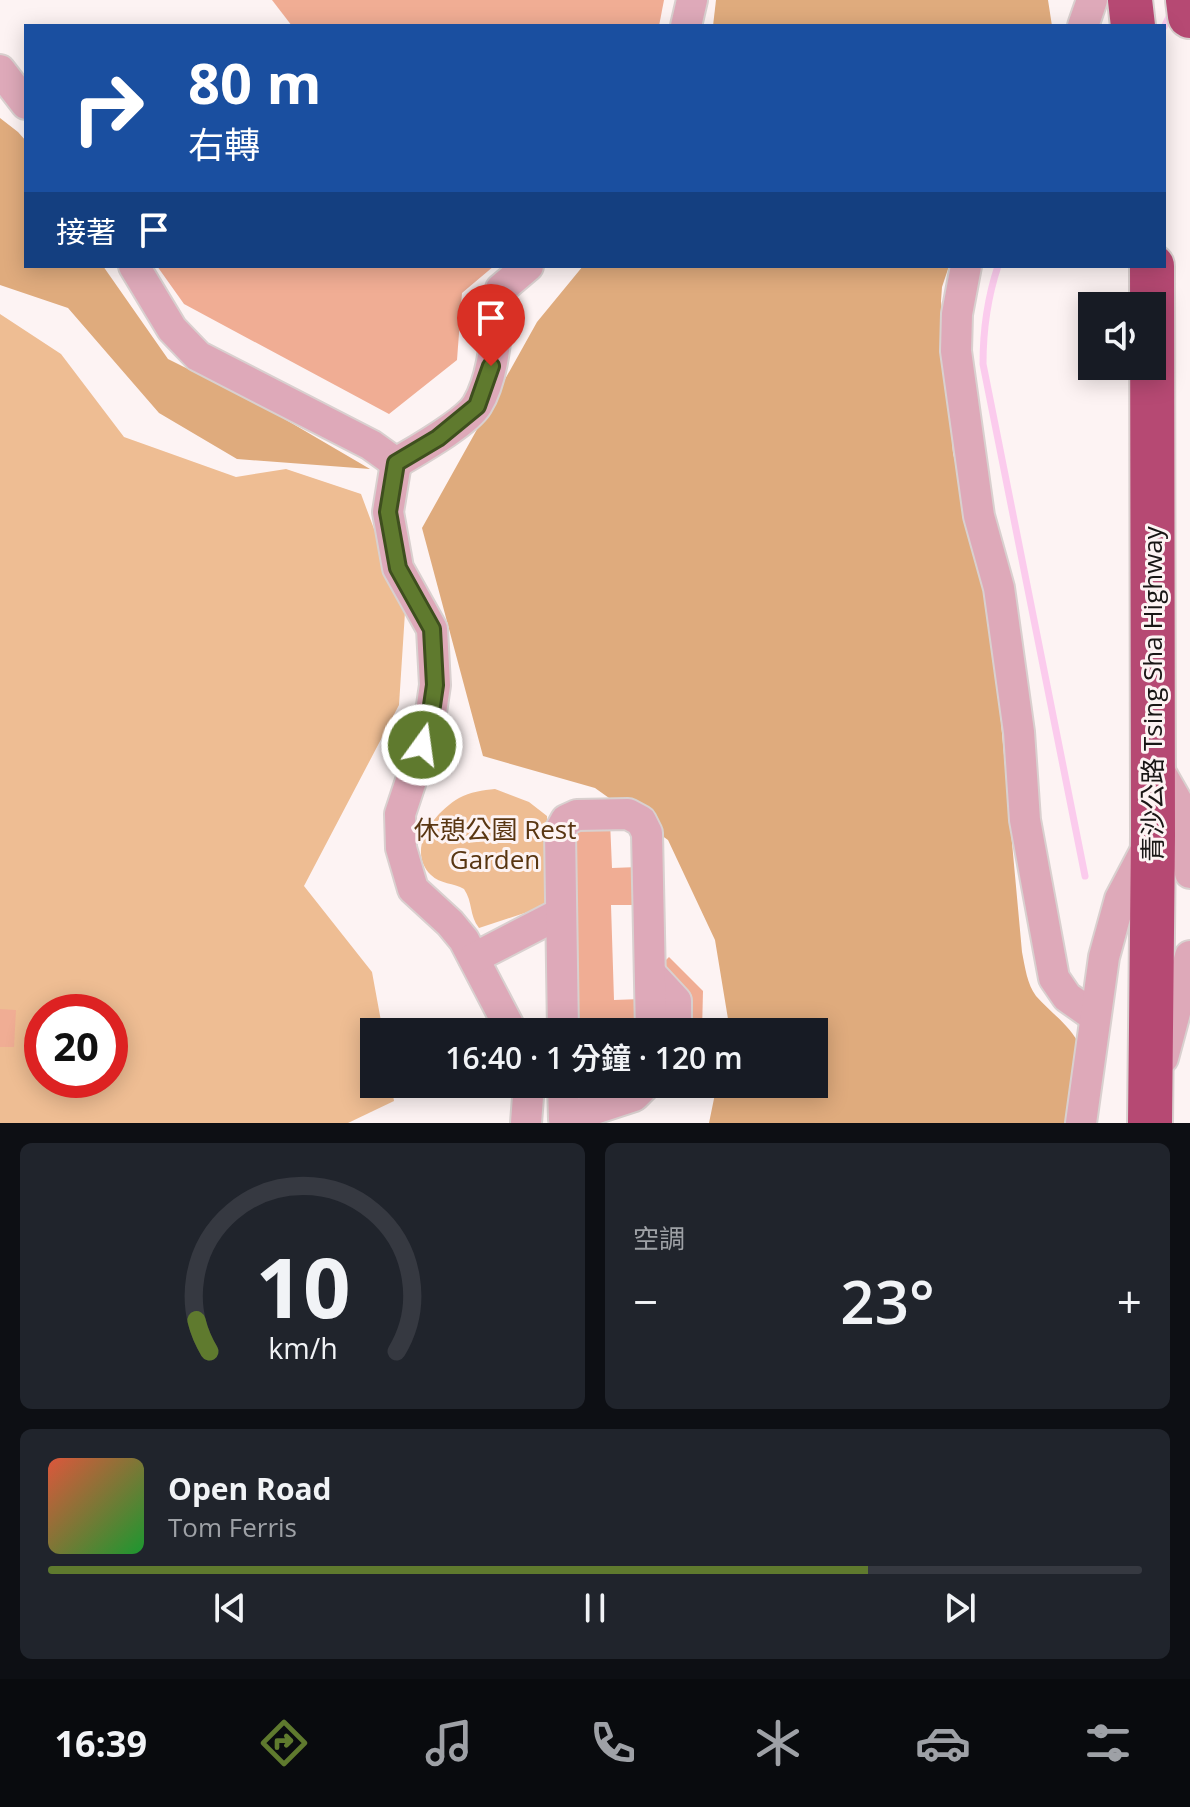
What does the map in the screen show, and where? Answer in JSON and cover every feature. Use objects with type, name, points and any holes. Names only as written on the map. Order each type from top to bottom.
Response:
[{"type":"highway","points":[[1130,0],[1133,24]]},
{"type":"highway","points":[[1188,0],[1190,16]]},
{"type":"highway","name":"青沙公路 Tsing Sha Highway","points":[[1153,274],[1153,1110]]},
{"type":"street","points":[[686,24],[692,0]]},
{"type":"street","points":[[1084,24],[1092,0]]},
{"type":"street","points":[[0,70],[24,101]]},
{"type":"street","points":[[135,268],[172,329],[198,356],[371,445],[396,463]]},
{"type":"street","points":[[505,1018],[464,940],[413,889],[406,870],[401,848],[400,814],[429,726],[435,685],[432,629],[398,568],[388,512],[396,463],[438,438],[477,406],[491,366],[501,289],[497,276],[522,268]]},
{"type":"street","points":[[966,268],[957,314],[956,351],[979,516],[999,588],[1019,732],[1025,820],[1054,978],[1067,997],[1094,1016]]},
{"type":"street","points":[[1152,758],[1179,805],[1190,873]]},
{"type":"street","points":[[563,1018],[560,831],[566,820],[577,815],[628,814],[641,821],[647,833],[651,1018]]},
{"type":"street","points":[[1081,1123],[1104,957],[1120,899],[1153,836]]},
{"type":"street","points":[[474,958],[561,913]]},
{"type":"street","points":[[1153,1110],[1190,956]]},
{"type":"street","points":[[651,974],[676,1001],[676,1018]]},
{"type":"street","points":[[526,1123],[528,1098]]},
{"type":"street","points":[[561,1098],[558,1121],[628,1098]]},
{"type":"green space","points":[[0,314],[61,354],[124,437],[236,477],[286,469],[361,494],[405,612],[399,705],[304,886],[372,972],[380,1018],[360,1018],[360,1098],[393,1098],[394,1101],[348,1123],[0,1123]]},
{"type":"green space","name":"休憩公園 Rest Garden","points":[[495,789],[529,802],[547,816],[549,905],[479,928],[464,889],[435,878],[424,865],[422,843],[433,822],[450,804],[468,794]]},
{"type":"shaded area","points":[[716,0],[1048,0],[1052,24],[713,24]]},
{"type":"shaded area","points":[[0,118],[24,139],[24,268],[104,268],[168,359],[264,407],[370,469],[237,459],[159,413],[68,308],[0,285]]},
{"type":"shaded area","points":[[581,268],[948,268],[941,301],[953,453],[992,624],[1022,952],[1036,996],[1066,1025],[1080,1046],[1072,1123],[709,1123],[714,1098],[828,1098],[828,1018],[728,1018],[715,940],[668,840],[595,788],[483,756],[422,528],[537,322]]},
{"type":"building","points":[[272,0],[664,0],[659,24],[290,24]]},
{"type":"building","points":[[158,268],[492,268],[462,293],[457,360],[389,414],[184,304]]},
{"type":"building","points":[[610,821],[612,868],[638,867],[639,905],[611,905],[614,1000],[641,999],[641,1018],[576,1018],[571,822]]},
{"type":"building","points":[[669,957],[703,991],[702,1018],[672,1018],[655,971]]},
{"type":"building","points":[[0,1009],[16,1010],[14,1047],[0,1047]]},
{"type":"waterway","points":[[1166,24],[1172,11]]},
{"type":"waterway","points":[[997,268],[986,314],[983,364],[1085,876]]},
{"type":"route","points":[[422,745],[429,726],[435,685],[432,629],[398,568],[388,512],[396,463],[438,438],[477,406],[491,366]]}]
